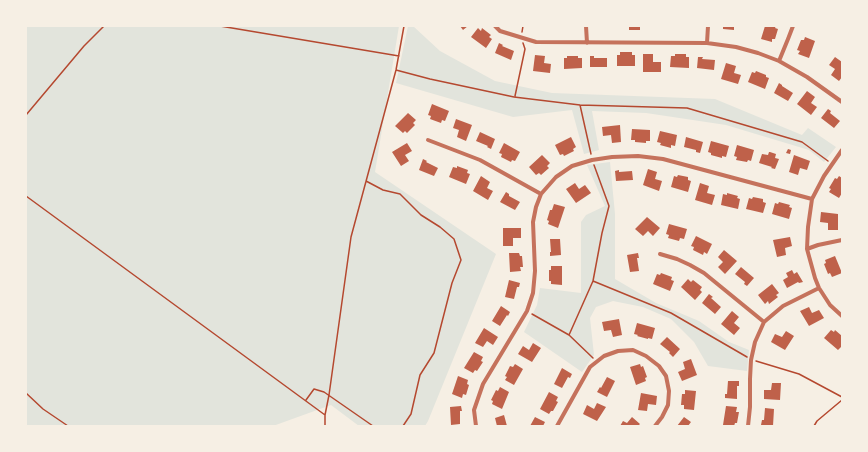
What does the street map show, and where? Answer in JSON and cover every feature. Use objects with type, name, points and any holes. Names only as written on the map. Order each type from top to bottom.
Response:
[{"type":"street","points":[[495,26],[500,31],[536,42],[707,43],[736,47],[758,53],[778,61],[807,77],[842,102]]},
{"type":"street","points":[[586,26],[587,43]]},
{"type":"street","points":[[707,43],[708,26]]},
{"type":"street","points":[[778,61],[793,26]]},
{"type":"street","points":[[428,140],[480,160],[541,194]]},
{"type":"street","points":[[842,150],[824,176],[812,199],[806,249],[819,288],[830,305],[842,316]]},
{"type":"street","points":[[476,426],[474,410],[483,384],[527,311],[533,293],[535,271],[533,222],[536,207],[541,194],[556,177],[572,166],[592,160],[612,157],[638,156],[663,159],[812,199]]},
{"type":"street","points":[[806,249],[842,240]]},
{"type":"street","points":[[660,254],[677,259],[704,273],[764,322]]},
{"type":"street","points":[[748,426],[752,360],[755,342],[764,322],[783,306],[819,288]]},
{"type":"street","points":[[557,426],[590,367],[604,356],[618,351],[633,350],[646,356],[658,366],[666,376],[669,391],[668,405],[662,417],[655,426]]},
{"type":"path","points":[[26,116],[84,46],[104,26]]},
{"type":"path","points":[[220,26],[399,56]]},
{"type":"path","points":[[325,426],[325,415],[351,236],[396,70],[404,26]]},
{"type":"path","points":[[514,97],[525,49],[521,38],[523,26]]},
{"type":"path","points":[[396,70],[514,97],[580,105],[687,108],[802,142],[832,164]]},
{"type":"path","points":[[569,335],[593,280],[609,206],[592,160],[580,105]]},
{"type":"path","points":[[366,181],[383,190],[400,194],[421,215],[440,227],[454,239],[461,260],[452,283],[434,353],[420,375],[411,414],[403,426]]},
{"type":"path","points":[[26,196],[325,415]]},
{"type":"path","points":[[593,280],[671,313],[752,360],[799,374],[842,397]]},
{"type":"path","points":[[527,311],[569,335],[597,362]]},
{"type":"path","points":[[306,400],[314,389],[324,392],[372,426]]},
{"type":"path","points":[[26,393],[43,409],[68,426]]},
{"type":"path","points":[[814,426],[817,421],[842,400]]},
{"type":"shaded area","points":[[26,26],[399,26],[375,172],[496,254],[425,426],[359,426],[331,405],[273,426],[26,426]]},
{"type":"shaded area","points":[[408,26],[413,26],[440,51],[495,81],[552,93],[715,99],[802,135],[808,128],[836,147],[824,162],[809,150],[726,125],[646,113],[592,111],[599,150],[584,154],[572,110],[513,117],[396,83]]},
{"type":"shaded area","points":[[610,162],[615,214],[615,279],[656,303],[699,321],[729,342],[749,350],[747,371],[708,366],[694,342],[671,319],[643,307],[613,301],[596,307],[590,318],[594,355],[582,372],[524,332],[537,305],[540,288],[581,293],[581,222],[586,215],[605,206],[587,165]]},
{"type":"building","points":[[460,26],[468,26],[463,30]]},
{"type":"building","points":[[629,26],[640,26],[640,30],[629,30]]},
{"type":"building","points":[[723,26],[734,26],[734,30],[723,29]]},
{"type":"building","points":[[765,26],[776,26],[775,28],[778,29],[775,39],[772,39],[772,42],[761,39]]},
{"type":"building","points":[[478,28],[481,31],[482,28],[491,35],[489,37],[492,39],[486,48],[471,37]]},
{"type":"building","points":[[805,37],[815,41],[809,58],[798,54],[800,51],[797,50],[801,40],[804,40]]},
{"type":"building","points":[[499,43],[503,45],[502,46],[514,51],[511,60],[495,53]]},
{"type":"building","points":[[620,52],[632,52],[632,55],[635,55],[635,66],[617,66],[617,55],[620,55]]},
{"type":"building","points":[[643,54],[653,54],[653,62],[661,62],[661,72],[643,72]]},
{"type":"building","points":[[675,54],[686,54],[686,57],[689,57],[689,68],[670,67],[671,56],[675,56]]},
{"type":"building","points":[[535,55],[545,56],[544,63],[551,64],[550,73],[533,71]]},
{"type":"building","points":[[567,56],[578,56],[578,58],[582,58],[582,68],[564,69],[564,58],[567,58]]},
{"type":"building","points":[[590,56],[594,56],[594,58],[607,58],[607,67],[590,67]]},
{"type":"building","points":[[698,57],[703,57],[702,59],[715,60],[714,70],[697,68]]},
{"type":"building","points":[[835,57],[842,62],[842,77],[839,81],[831,75],[835,69],[829,65]]},
{"type":"building","points":[[726,63],[736,66],[734,73],[741,75],[738,84],[721,79]]},
{"type":"building","points":[[756,71],[766,75],[766,77],[769,78],[765,89],[748,82],[752,72],[755,73]]},
{"type":"building","points":[[779,83],[793,93],[788,101],[774,93]]},
{"type":"building","points":[[807,91],[815,97],[811,103],[817,107],[811,115],[797,104]]},
{"type":"building","points":[[432,104],[449,111],[445,121],[442,120],[441,123],[430,119],[431,116],[428,115]]},
{"type":"building","points":[[828,109],[831,111],[830,113],[840,121],[834,128],[821,118]]},
{"type":"building","points":[[408,113],[416,120],[413,123],[415,125],[407,133],[405,131],[403,133],[395,126]]},
{"type":"building","points":[[456,119],[472,125],[466,141],[457,137],[459,130],[453,128]]},
{"type":"building","points":[[620,125],[621,142],[612,143],[611,135],[603,136],[602,127]]},
{"type":"building","points":[[632,129],[650,130],[650,141],[646,141],[646,143],[631,140]]},
{"type":"building","points":[[660,131],[677,135],[675,146],[671,145],[671,148],[660,145],[661,143],[657,142]]},
{"type":"building","points":[[480,132],[495,139],[491,149],[487,147],[488,146],[476,141]]},
{"type":"building","points":[[571,137],[576,147],[573,149],[574,151],[564,156],[563,154],[560,155],[555,145]]},
{"type":"building","points":[[686,137],[703,142],[700,153],[696,152],[696,150],[684,147]]},
{"type":"building","points":[[711,141],[729,146],[726,157],[722,156],[722,158],[711,155],[711,153],[708,152]]},
{"type":"building","points":[[407,143],[412,151],[405,155],[409,161],[401,166],[392,152]]},
{"type":"building","points":[[504,143],[520,152],[515,161],[512,160],[511,162],[501,157],[502,154],[499,153]]},
{"type":"building","points":[[737,145],[754,150],[751,161],[748,160],[747,162],[736,160],[737,157],[734,156]]},
{"type":"building","points":[[788,149],[791,150],[790,154],[786,153]]},
{"type":"building","points":[[769,152],[776,154],[775,158],[779,159],[775,169],[759,163],[762,154],[768,155]]},
{"type":"building","points":[[542,155],[550,163],[547,166],[549,168],[541,175],[539,173],[536,175],[529,167]]},
{"type":"building","points":[[794,155],[810,161],[807,170],[800,168],[798,175],[789,172]]},
{"type":"building","points":[[423,159],[438,168],[434,176],[419,170]]},
{"type":"building","points":[[457,166],[468,170],[467,173],[470,174],[466,184],[449,177],[453,167],[457,168]]},
{"type":"building","points":[[648,169],[657,172],[655,179],[662,181],[659,191],[643,185]]},
{"type":"building","points":[[619,170],[619,172],[632,171],[633,180],[616,181],[615,171]]},
{"type":"building","points":[[678,175],[688,177],[688,180],[691,181],[688,192],[671,187],[674,176],[677,177]]},
{"type":"building","points":[[481,176],[490,182],[487,188],[493,191],[488,200],[473,191]]},
{"type":"building","points":[[839,176],[842,178],[842,193],[839,198],[829,192],[831,189],[829,188],[835,178],[837,179]]},
{"type":"building","points":[[575,183],[579,189],[585,185],[591,193],[576,203],[566,189]]},
{"type":"building","points":[[700,183],[709,186],[707,193],[715,195],[712,205],[695,200]]},
{"type":"building","points":[[506,192],[509,196],[520,202],[515,210],[500,202]]},
{"type":"building","points":[[727,193],[738,196],[737,198],[740,199],[738,209],[721,205],[723,194],[727,195]]},
{"type":"building","points":[[753,197],[763,199],[763,202],[766,203],[763,213],[746,209],[749,198],[752,199]]},
{"type":"building","points":[[779,202],[790,205],[789,207],[792,208],[789,219],[772,214],[775,203],[778,204]]},
{"type":"building","points":[[554,204],[565,207],[558,228],[548,224],[549,221],[547,220],[550,210],[552,210]]},
{"type":"building","points":[[821,212],[838,214],[838,230],[828,230],[828,223],[820,222]]},
{"type":"building","points":[[647,217],[660,228],[653,236],[648,231],[643,236],[635,229]]},
{"type":"building","points":[[669,224],[687,229],[684,239],[680,238],[679,241],[668,238],[669,235],[666,234]]},
{"type":"building","points":[[503,228],[521,228],[521,238],[513,238],[513,246],[503,246]]},
{"type":"building","points":[[696,236],[712,244],[707,254],[704,252],[703,255],[693,250],[694,247],[691,246]]},
{"type":"building","points":[[790,237],[792,246],[785,248],[786,255],[777,257],[773,240]]},
{"type":"building","points":[[550,239],[560,239],[561,255],[550,256]]},
{"type":"building","points":[[724,250],[737,261],[725,274],[718,267],[723,262],[718,257]]},
{"type":"building","points":[[509,253],[519,253],[520,256],[522,256],[523,267],[520,267],[521,271],[510,272]]},
{"type":"building","points":[[638,253],[639,258],[637,258],[639,271],[630,272],[627,255]]},
{"type":"building","points":[[835,256],[842,273],[832,277],[830,273],[828,274],[824,264],[826,263],[825,260]]},
{"type":"building","points":[[551,266],[562,266],[562,285],[551,284],[551,281],[549,281],[549,270],[551,270]]},
{"type":"building","points":[[741,267],[754,278],[747,286],[744,284],[745,282],[735,274]]},
{"type":"building","points":[[792,270],[794,274],[797,272],[803,282],[798,282],[787,288],[783,280],[788,277],[786,273]]},
{"type":"building","points":[[661,273],[672,277],[671,280],[674,281],[670,291],[653,284],[657,274],[660,275]]},
{"type":"building","points":[[688,279],[691,282],[693,280],[702,287],[700,290],[702,292],[695,300],[681,287]]},
{"type":"building","points":[[509,280],[520,283],[519,287],[517,287],[514,299],[505,297]]},
{"type":"building","points":[[772,284],[779,293],[776,295],[778,297],[769,304],[768,301],[765,304],[758,295]]},
{"type":"building","points":[[709,294],[713,297],[711,298],[721,307],[715,314],[702,303]]},
{"type":"building","points":[[501,306],[510,312],[500,326],[492,321]]},
{"type":"building","points":[[809,307],[812,313],[819,310],[824,318],[809,326],[800,311]]},
{"type":"building","points":[[732,311],[739,317],[734,323],[740,328],[734,335],[721,324]]},
{"type":"building","points":[[619,319],[622,335],[613,337],[611,330],[604,331],[602,322]]},
{"type":"building","points":[[637,323],[655,328],[652,339],[634,334]]},
{"type":"building","points":[[484,328],[498,337],[493,345],[487,341],[483,347],[475,343]]},
{"type":"building","points":[[831,330],[834,332],[835,330],[842,336],[842,346],[838,350],[824,338]]},
{"type":"building","points":[[786,331],[794,336],[785,350],[771,342],[775,334],[782,337]]},
{"type":"building","points":[[667,337],[680,349],[673,357],[669,353],[670,352],[660,344]]},
{"type":"building","points":[[533,343],[541,348],[532,362],[518,354],[523,346],[529,350]]},
{"type":"building","points":[[474,352],[483,357],[481,361],[483,362],[477,371],[475,370],[473,373],[464,368]]},
{"type":"building","points":[[691,359],[697,375],[682,381],[678,372],[685,369],[683,362]]},
{"type":"building","points":[[515,364],[523,369],[514,385],[505,380],[507,377],[505,376],[510,366],[513,367]]},
{"type":"building","points":[[640,364],[641,367],[643,366],[647,377],[645,378],[646,381],[636,385],[630,367]]},
{"type":"building","points":[[562,368],[572,374],[570,378],[568,377],[562,388],[554,384]]},
{"type":"building","points":[[458,376],[468,380],[467,384],[469,385],[466,395],[463,394],[462,398],[452,394]]},
{"type":"building","points":[[607,377],[615,381],[607,397],[597,392]]},
{"type":"building","points":[[728,381],[739,381],[739,386],[737,386],[737,399],[725,398],[725,394],[727,394]]},
{"type":"building","points":[[772,383],[781,383],[780,400],[764,399],[764,390],[771,390]]},
{"type":"building","points":[[500,387],[509,392],[502,409],[492,404],[493,401],[491,400],[496,390],[498,391]]},
{"type":"building","points":[[685,390],[696,391],[694,410],[684,409],[684,405],[681,405],[682,394],[685,394]]},
{"type":"building","points":[[549,392],[558,397],[556,401],[558,402],[553,411],[549,414],[540,409]]},
{"type":"building","points":[[641,393],[657,396],[656,405],[648,404],[647,411],[638,410]]},
{"type":"building","points":[[597,403],[606,407],[597,421],[583,414],[587,405],[594,409]]},
{"type":"building","points":[[461,406],[462,411],[460,411],[460,424],[451,425],[450,407]]},
{"type":"building","points":[[726,406],[737,407],[736,412],[739,412],[737,423],[735,423],[734,426],[723,425]]},
{"type":"building","points":[[765,408],[774,409],[773,426],[761,425],[762,420],[764,420]]},
{"type":"building","points":[[504,415],[507,426],[497,426],[495,418]]},
{"type":"building","points":[[535,417],[545,422],[543,426],[530,426]]},
{"type":"building","points":[[632,417],[640,424],[638,426],[620,426],[623,421],[627,423]]},
{"type":"building","points":[[684,417],[691,422],[688,426],[677,426]]}]
